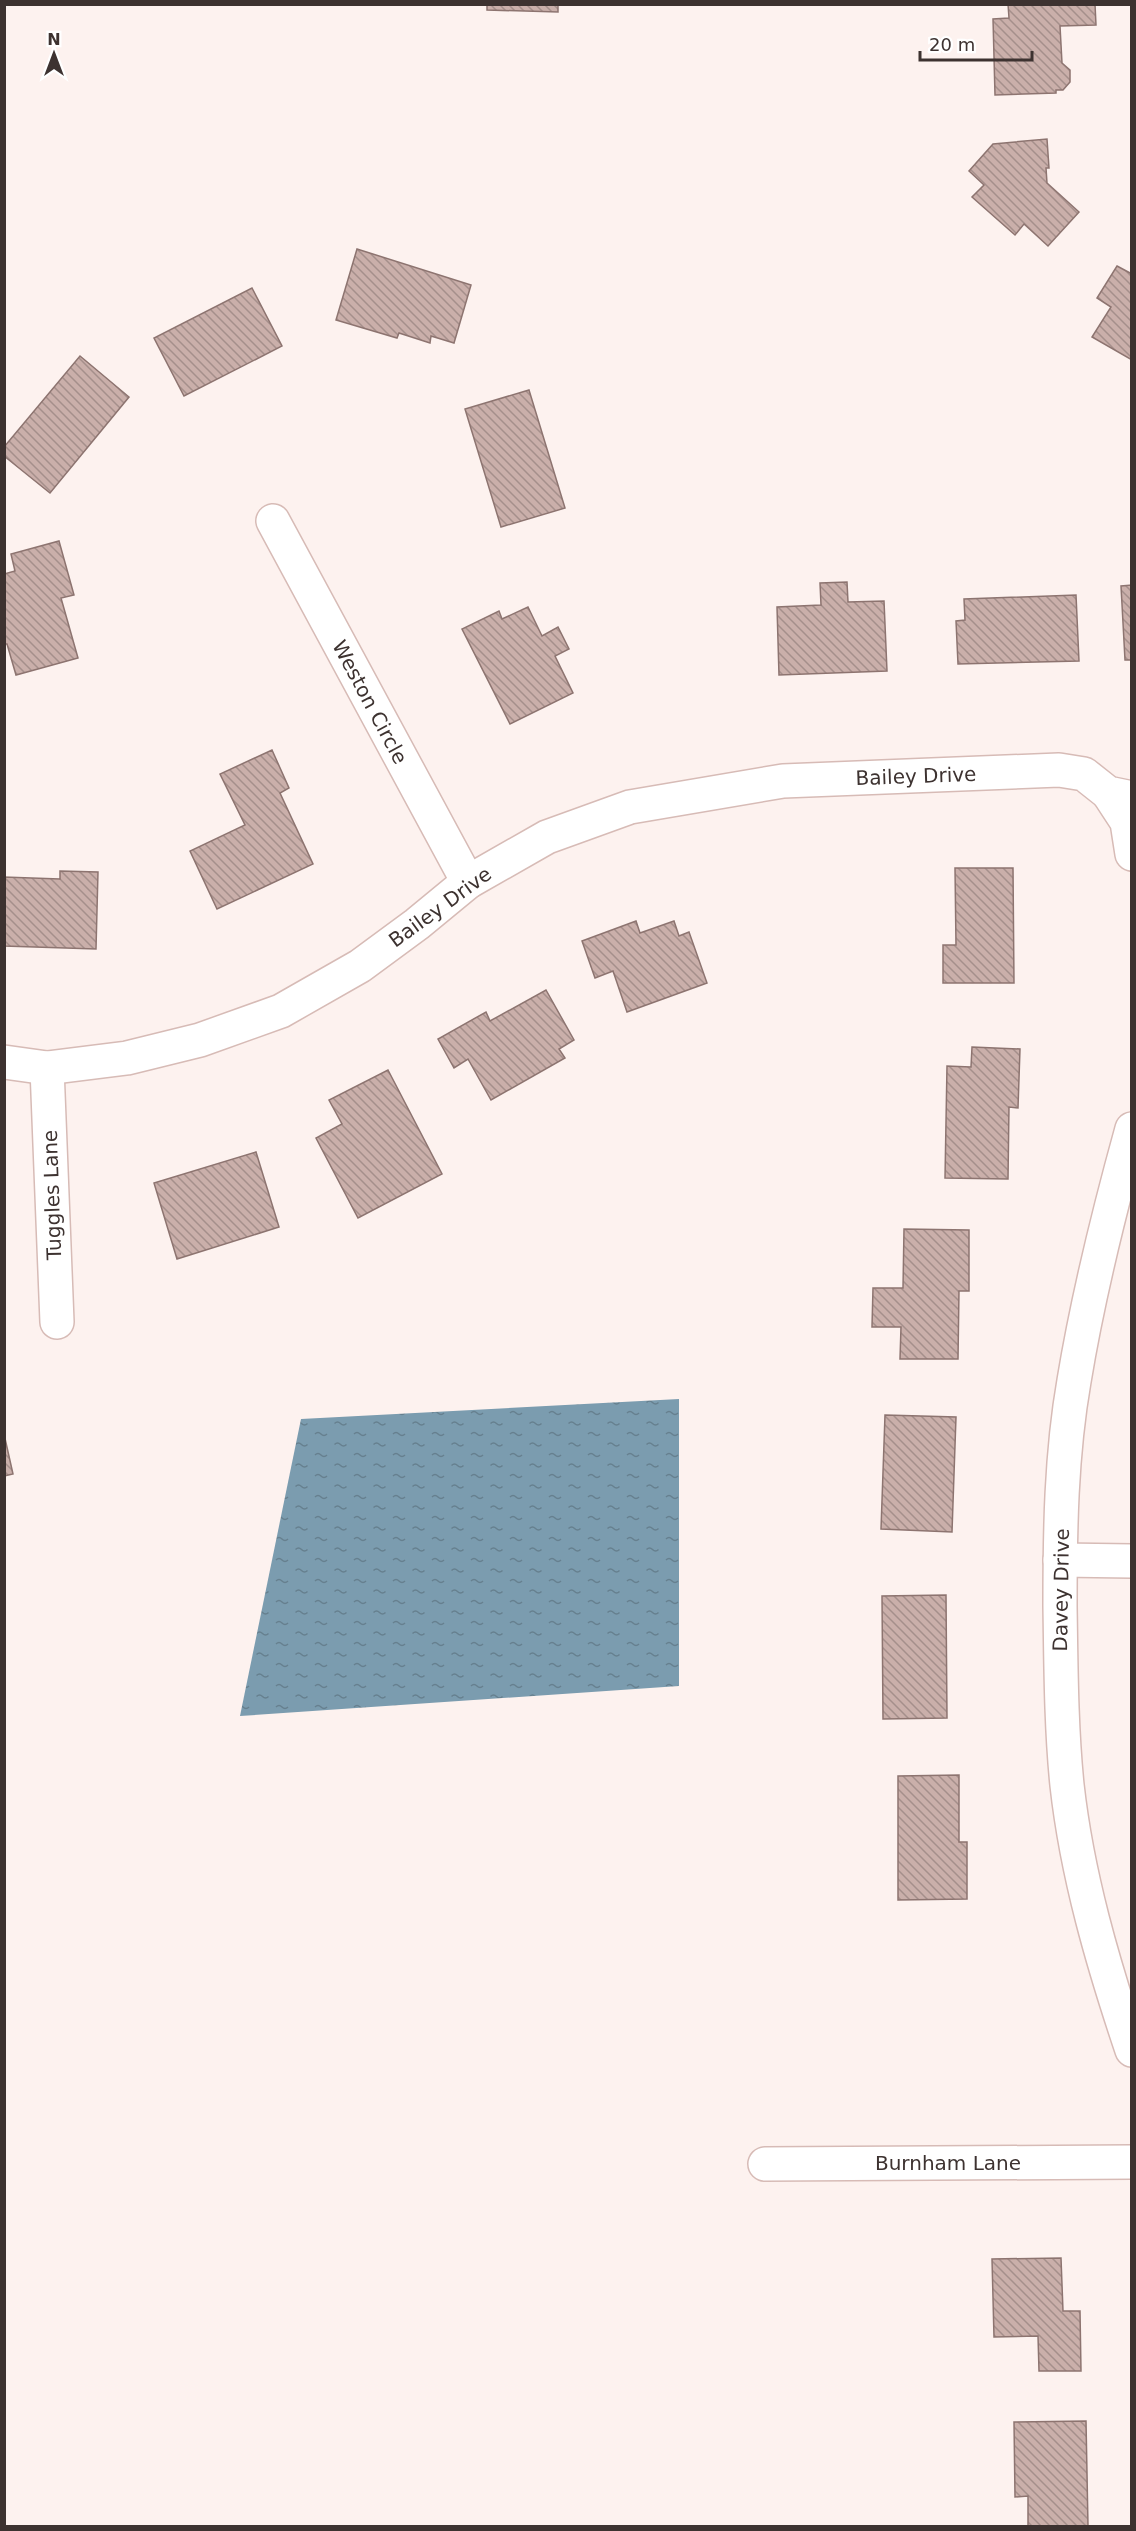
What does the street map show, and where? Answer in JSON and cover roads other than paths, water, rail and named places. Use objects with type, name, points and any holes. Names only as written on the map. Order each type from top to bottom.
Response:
[{"type":"street","name":"Weston Circle","points":[[273,521],[468,882]]},
{"type":"street","name":"Bailey Drive","points":[[4,1062],[47,1068],[127,1058],[200,1041],[281,1011],[360,966],[417,924],[468,882],[547,837],[630,807],[783,781],[1059,770],[1084,774],[1120,796]]},
{"type":"street","points":[[1120,796],[1128,822],[1131,854]]},
{"type":"street","name":"Tuggles Lane","points":[[47,1068],[57,1322]]},
{"type":"street","name":"Davey Drive","points":[[1131,1129],[1102,1236],[1073,1382],[1064,1471],[1060,1560],[1060,1672],[1067,1786],[1086,1892],[1107,1977],[1131,2050]]},
{"type":"street","points":[[1060,1560],[1131,1561]]},
{"type":"street","name":"Burnham Lane","points":[[765,2164],[1131,2162]]},
{"type":"water","points":[[679,1399],[679,1686],[240,1716],[301,1419]]}]
